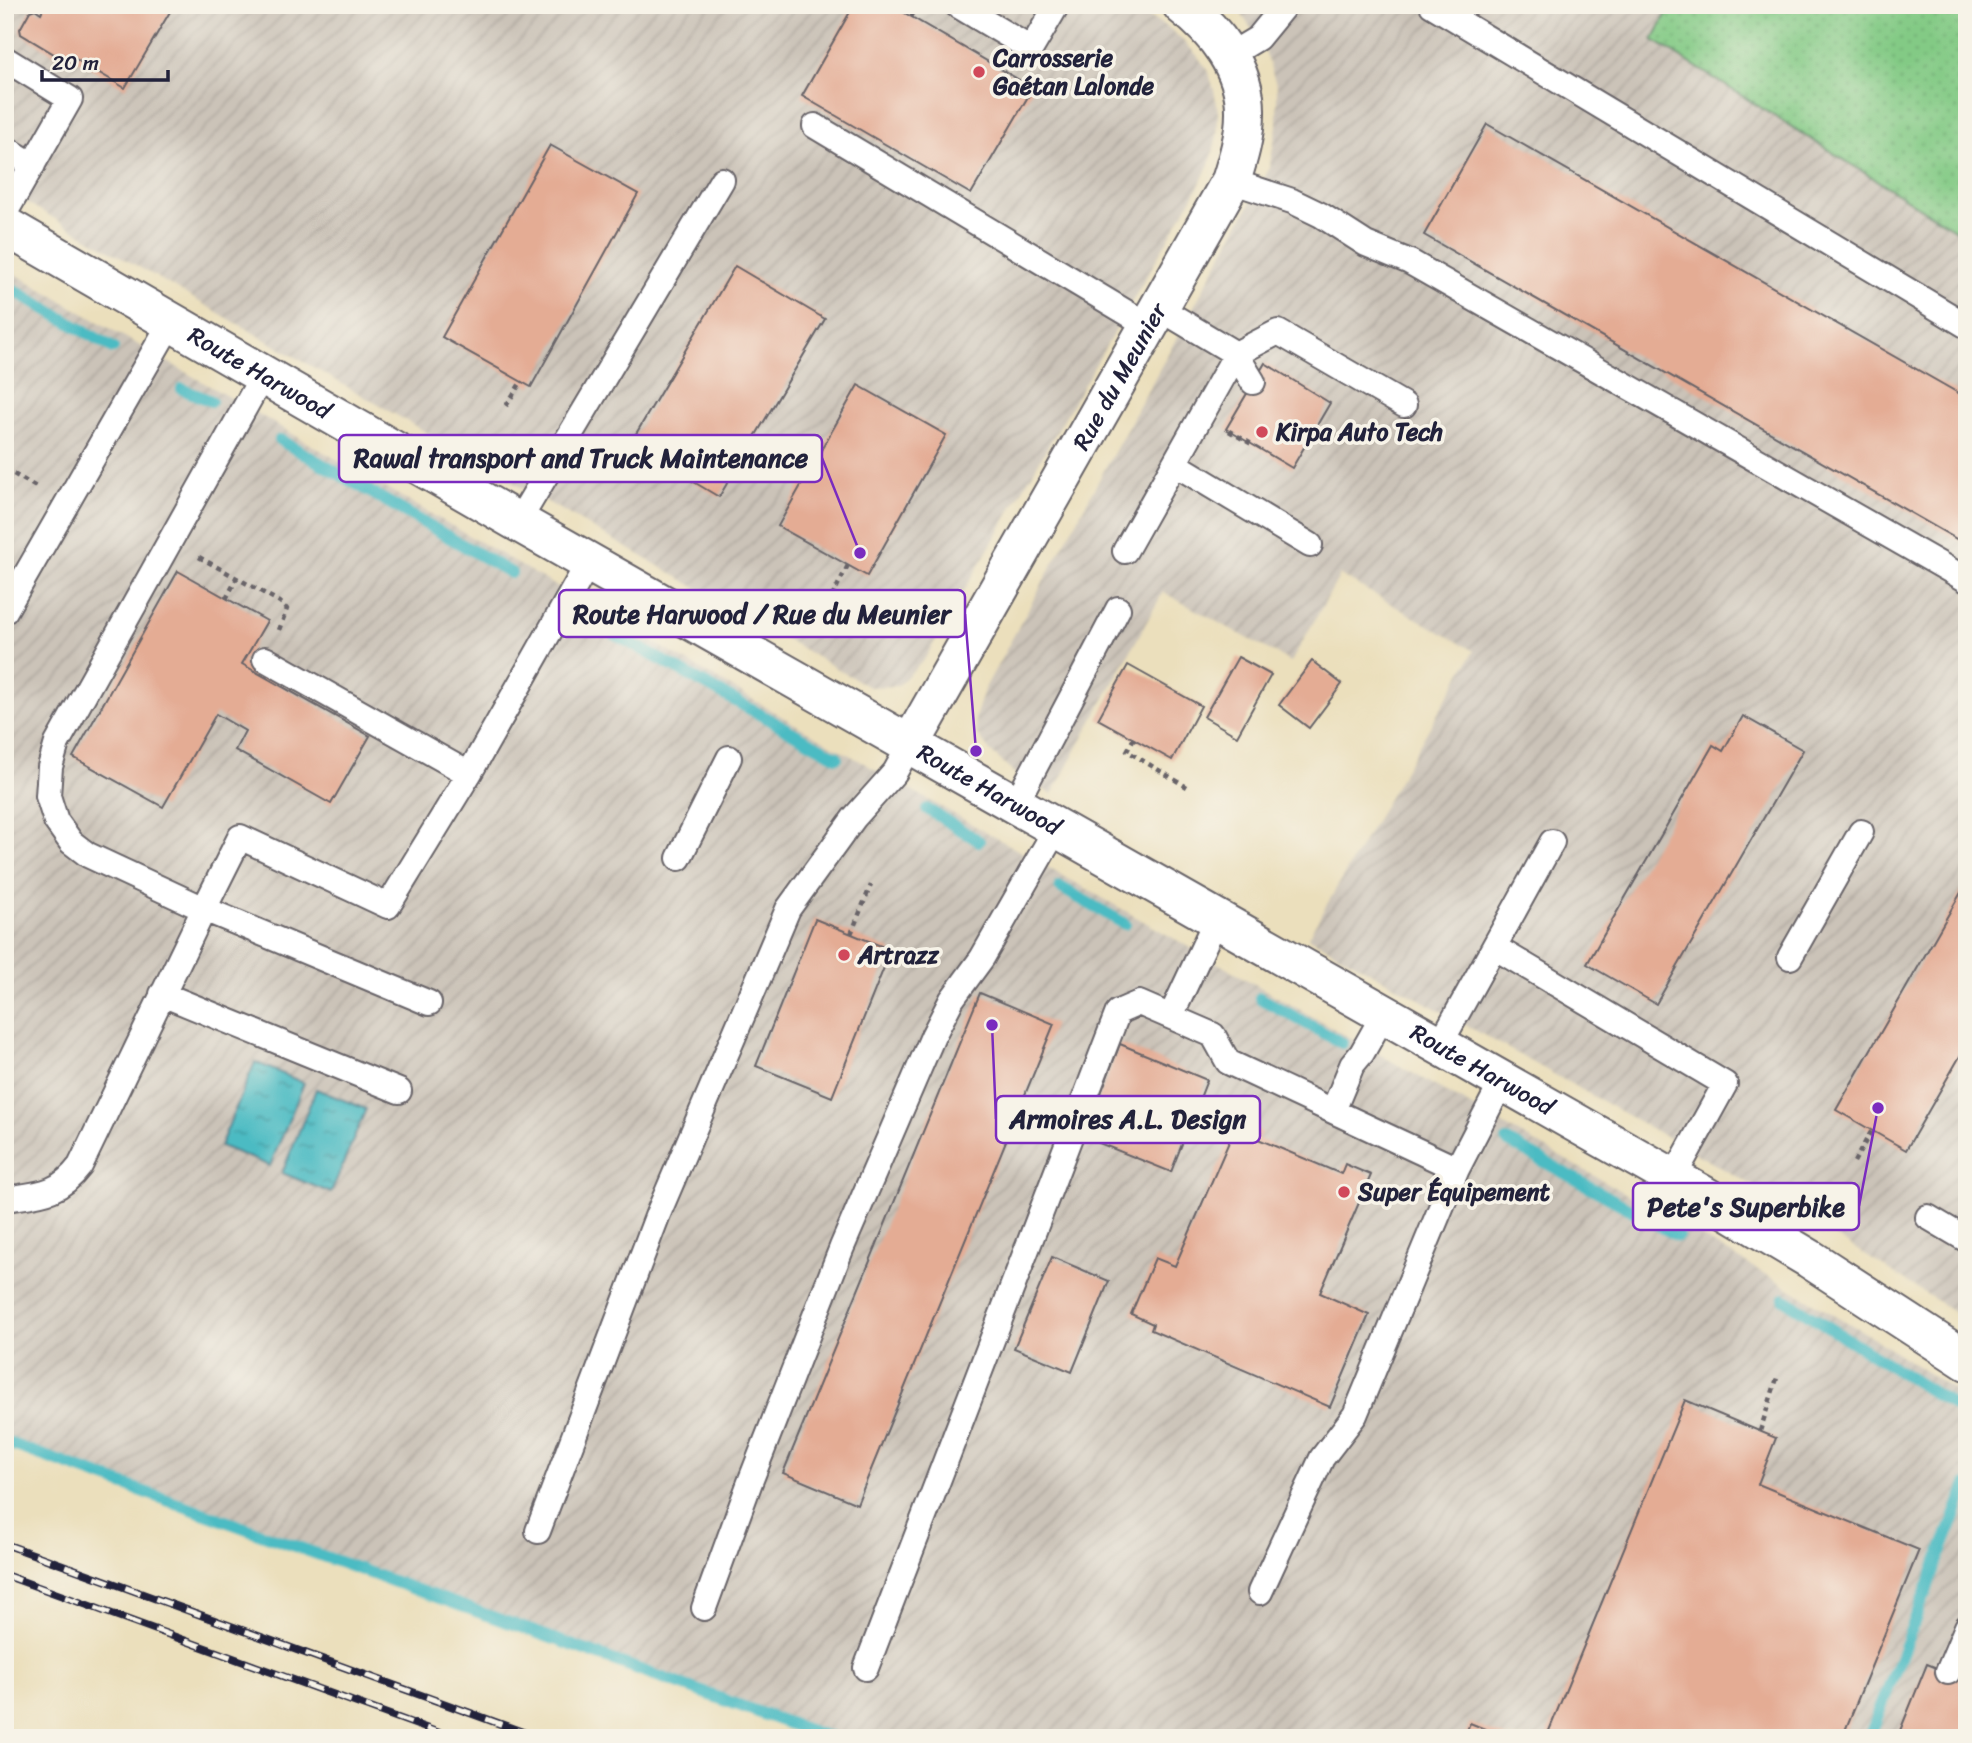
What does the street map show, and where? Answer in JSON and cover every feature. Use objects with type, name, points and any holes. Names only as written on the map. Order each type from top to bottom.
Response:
[{"type":"main road","name":"Rue du Meunier","points":[[910,745],[1231,181],[1244,132],[1245,109],[1241,87],[1228,56],[1210,29],[1182,5]]},
{"type":"main road","name":"Route Harwood","points":[[5,226],[518,522],[1673,1178],[1810,1259],[1967,1361]]},
{"type":"lane","points":[[957,5],[1031,49],[1058,5]]},
{"type":"lane","points":[[1228,56],[1258,38],[1285,5]]},
{"type":"lane","points":[[1432,5],[1967,326]]},
{"type":"lane","points":[[5,59],[70,99],[5,213]]},
{"type":"lane","points":[[815,126],[1154,317],[1236,354],[1254,382]]},
{"type":"lane","points":[[5,148],[33,165]]},
{"type":"lane","points":[[518,522],[722,180]]},
{"type":"lane","points":[[1231,181],[1292,201],[1321,215],[1366,244],[1410,262],[1967,580]]},
{"type":"lane","points":[[5,611],[172,322]]},
{"type":"lane","points":[[1125,551],[1236,354],[1278,332],[1404,405]]},
{"type":"lane","points":[[263,375],[57,743],[50,767],[48,796],[56,821],[71,842],[88,855],[204,909],[429,1003]]},
{"type":"lane","points":[[1175,464],[1310,545]]},
{"type":"lane","points":[[5,1199],[44,1194],[68,1182],[80,1166],[240,836],[388,906],[470,774],[589,562]]},
{"type":"lane","points":[[1015,805],[1118,609]]},
{"type":"lane","points":[[265,659],[470,774]]},
{"type":"lane","points":[[538,1531],[658,1214],[788,909],[853,818],[895,772],[910,745]]},
{"type":"lane","points":[[679,858],[729,758]]},
{"type":"lane","points":[[704,1608],[842,1247],[933,1036],[952,999],[982,958],[1056,829]]},
{"type":"lane","points":[[1790,957],[1861,832]]},
{"type":"lane","points":[[1439,1046],[1552,842]]},
{"type":"lane","points":[[1171,1016],[1216,920]]},
{"type":"lane","points":[[1494,947],[1725,1084],[1673,1178]]},
{"type":"lane","points":[[162,994],[398,1091]]},
{"type":"lane","points":[[866,1668],[1118,1012],[1139,1003],[1213,1035],[1227,1062],[1457,1170]]},
{"type":"lane","points":[[1333,1111],[1352,1065],[1362,1054],[1384,1014]]},
{"type":"lane","points":[[1260,1592],[1322,1458],[1354,1415],[1457,1170],[1502,1082]]},
{"type":"lane","points":[[1928,1217],[1967,1240]]},
{"type":"lane","points":[[1948,1672],[1967,1627]]},
{"type":"path","points":[[911,17],[918,5]]},
{"type":"path","points":[[506,406],[521,382]]},
{"type":"path","points":[[623,478],[639,450]]},
{"type":"path","points":[[190,551],[280,603],[286,609],[286,617]]},
{"type":"path","points":[[832,597],[848,565]]},
{"type":"path","points":[[226,599],[237,578]]},
{"type":"path","points":[[1134,738],[1127,751],[1186,787]]},
{"type":"path","points":[[851,934],[871,885]]},
{"type":"path","points":[[1854,1162],[1872,1130]]},
{"type":"path","points":[[1760,1431],[1778,1375]]},
{"type":"shaded area","points":[[5,5],[1130,5],[1173,31],[1208,70],[1218,112],[1217,135],[1212,157],[1200,184],[924,660],[897,686],[869,687],[5,190]]},
{"type":"shaded area","points":[[1232,5],[1671,5],[1654,40],[1967,237],[1967,1320],[1779,1200],[1308,937],[1474,651],[1340,575],[1291,662],[1163,592],[1052,794],[1017,775],[990,751],[977,734],[975,718],[984,690],[1269,169],[1277,126],[1277,87],[1263,45]]},
{"type":"shaded area","points":[[5,268],[814,735],[1676,1222],[1874,1338],[1967,1399],[1967,1738],[826,1738],[5,1436]]},
{"type":"green space","points":[[1671,5],[1967,5],[1967,237],[1653,40]]},
{"type":"water","points":[[255,1062],[304,1083],[270,1166],[220,1146]]},
{"type":"water","points":[[316,1089],[366,1109],[331,1193],[282,1173]]},
{"type":"building","points":[[45,5],[174,5],[125,88],[72,57],[69,63],[21,34],[20,29],[30,11],[35,9],[41,13]]},
{"type":"building","points":[[854,5],[891,5],[1033,88],[971,194],[802,96]]},
{"type":"building","points":[[1487,124],[1967,398],[1967,545],[1424,235]]},
{"type":"building","points":[[550,145],[638,194],[531,387],[442,337]]},
{"type":"building","points":[[735,266],[825,319],[719,497],[630,444]]},
{"type":"building","points":[[1265,363],[1330,403],[1292,468],[1226,429]]},
{"type":"building","points":[[858,385],[946,435],[867,576],[778,526]]},
{"type":"building","points":[[178,571],[267,621],[242,664],[370,736],[331,804],[235,750],[245,731],[216,714],[163,807],[73,757]]},
{"type":"building","points":[[1238,657],[1271,675],[1237,736],[1204,717]]},
{"type":"building","points":[[1312,661],[1342,684],[1309,728],[1279,705]]},
{"type":"building","points":[[1128,665],[1201,706],[1172,760],[1098,719]]},
{"type":"building","points":[[1743,716],[1803,750],[1656,1004],[1587,964],[1713,745],[1723,751]]},
{"type":"building","points":[[1967,882],[1967,1044],[1906,1150],[1836,1110]]},
{"type":"building","points":[[815,919],[891,950],[832,1097],[756,1066]]},
{"type":"building","points":[[980,993],[1054,1024],[857,1504],[783,1473]]},
{"type":"building","points":[[1120,1044],[1207,1080],[1171,1172],[1084,1137]]},
{"type":"building","points":[[1238,1121],[1261,1132],[1258,1139],[1341,1174],[1345,1164],[1371,1175],[1320,1293],[1369,1315],[1330,1407],[1151,1330],[1153,1324],[1131,1314],[1155,1258],[1175,1266]]},
{"type":"building","points":[[1052,1257],[1109,1281],[1072,1372],[1014,1348]]},
{"type":"building","points":[[1685,1400],[1776,1438],[1758,1484],[1919,1550],[1842,1738],[1546,1738]]},
{"type":"building","points":[[1927,1664],[1967,1680],[1967,1738],[1897,1738]]},
{"type":"building","points":[[1470,1723],[1507,1738],[1464,1738]]},
{"type":"waterway","points":[[5,285],[113,348]]},
{"type":"waterway","points":[[182,389],[211,401]]},
{"type":"waterway","points":[[280,440],[511,573]]},
{"type":"waterway","points":[[614,634],[837,757]]},
{"type":"waterway","points":[[927,809],[979,841]]},
{"type":"waterway","points":[[1060,887],[1125,924]]},
{"type":"waterway","points":[[1260,998],[1342,1043]]},
{"type":"waterway","points":[[1507,1141],[1678,1236]]},
{"type":"waterway","points":[[1784,1299],[1967,1414]]},
{"type":"waterway","points":[[5,1442],[830,1738]]},
{"type":"waterway","points":[[1869,1738],[1967,1485]]},
{"type":"railway","points":[[5,1544],[539,1738]]},
{"type":"railway","points":[[5,1575],[453,1738]]},
{"type":"place","name":"Carrosserie Gaétan Lalonde","points":[[979,72]]},
{"type":"place","name":"Kirpa Auto Tech","points":[[1262,432]]},
{"type":"place","name":"Rawal transport and Truck Maintenance","points":[[860,553]]},
{"type":"place","name":"Route Harwood / Rue du Meunier","points":[[976,751]]},
{"type":"place","name":"Artrazz","points":[[844,955]]},
{"type":"place","name":"Armoires A.L. Design","points":[[992,1025]]},
{"type":"place","name":"Pete's Superbike","points":[[1878,1108]]},
{"type":"place","name":"Super Équipement","points":[[1344,1192]]}]
